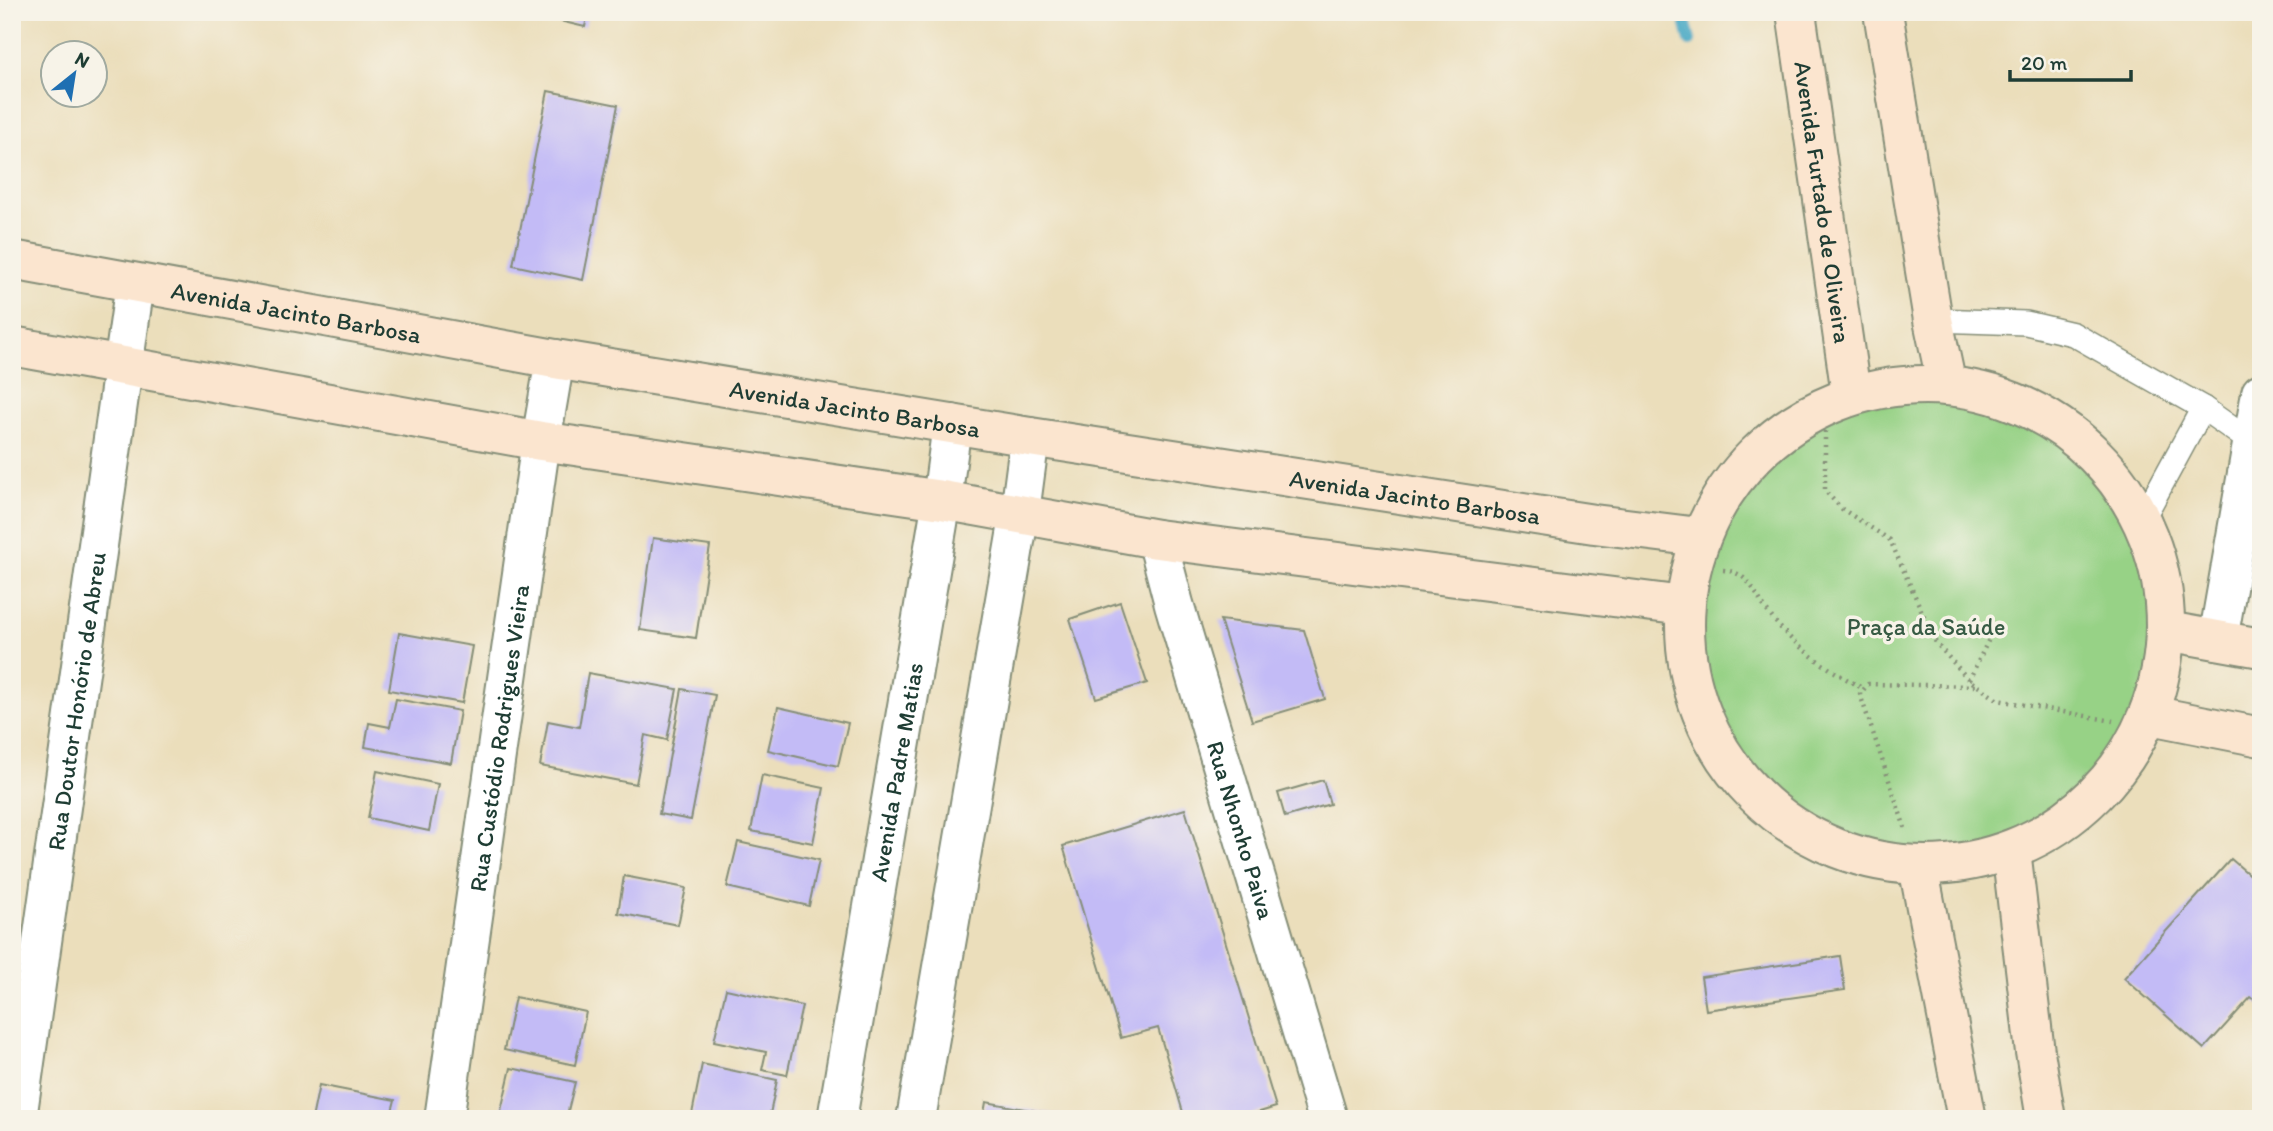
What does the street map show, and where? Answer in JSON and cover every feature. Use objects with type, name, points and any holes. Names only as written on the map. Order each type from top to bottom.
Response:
[{"type":"main road","name":"Avenida Furtado de Oliveira","points":[[1796,12],[1838,399]]},
{"type":"main road","points":[[1883,12],[1933,320],[1947,386]]},
{"type":"main road","name":"Avenida Jacinto Barbosa","points":[[12,260],[555,359],[1030,437],[1594,524],[1699,537]]},
{"type":"main road","points":[[12,346],[541,441],[1020,512],[1157,539],[1684,606]]},
{"type":"main road","points":[[1906,384],[1947,386],[2027,406],[2085,444],[2130,496],[2158,559],[2167,631],[2147,721],[2121,767],[2090,802],[2053,830],[2011,850],[1965,863],[1918,866],[1854,854],[1795,827],[1746,785],[1710,732],[1692,682],[1688,670],[1684,606],[1687,580],[1699,537],[1720,495],[1749,458],[1785,427],[1838,399],[1906,384]]},
{"type":"main road","points":[[2167,631],[2261,648]]},
{"type":"main road","points":[[2147,721],[2261,737]]},
{"type":"main road","points":[[2011,850],[2035,1052],[2046,1119]]},
{"type":"main road","points":[[1918,866],[1967,1119]]},
{"type":"street","name":"Rua Doutor Honório de Abreu","points":[[17,1119],[135,283]]},
{"type":"street","name":"Rua Custódio Rodrigues Vieira","points":[[444,1119],[555,359]]},
{"type":"street","points":[[2218,640],[2261,393]]},
{"type":"street","name":"Avenida Padre Matias","points":[[837,1119],[942,500],[952,424]]},
{"type":"street","points":[[915,1119],[1020,512],[1030,437]]},
{"type":"street","name":"Rua Nhonho Paiva","points":[[1157,539],[1328,1119]]},
{"type":"lane","points":[[1933,320],[2026,323],[2073,334],[2203,408],[2251,442]]},
{"type":"lane","points":[[2141,522],[2203,408]]},
{"type":"path","points":[[1838,399],[1825,491],[1842,509],[1890,540],[1936,643],[1969,680],[1998,700],[2147,721]]},
{"type":"path","points":[[1735,571],[1752,584],[1785,635],[1825,667],[1862,688]]},
{"type":"path","points":[[1969,680],[1991,635]]},
{"type":"path","points":[[1918,866],[1860,694],[1862,688],[1868,684],[1978,686]]},
{"type":"green space","name":"Praça da Saúde","points":[[1925,385],[1972,389],[2017,403],[2059,425],[2095,455],[2125,491],[2147,533],[2161,578],[2165,625],[2161,672],[2147,717],[2125,759],[2095,795],[2059,825],[2017,847],[1972,861],[1925,865],[1878,861],[1833,847],[1791,825],[1755,795],[1725,759],[1703,717],[1689,672],[1685,625],[1689,578],[1703,533],[1725,491],[1755,455],[1791,425],[1833,403],[1878,389]]},
{"type":"building","points":[[522,12],[588,12],[585,27]]},
{"type":"building","points":[[548,91],[618,105],[583,280],[513,265]]},
{"type":"building","points":[[653,538],[710,546],[696,638],[640,630]]},
{"type":"building","points":[[1120,602],[1147,683],[1096,698],[1070,619]]},
{"type":"building","points":[[1220,620],[1304,630],[1325,699],[1252,721]]},
{"type":"building","points":[[399,633],[472,646],[462,703],[389,690]]},
{"type":"building","points":[[588,673],[677,689],[667,740],[645,735],[636,784],[540,766],[548,721],[579,727]]},
{"type":"building","points":[[682,689],[715,695],[691,820],[659,814]]},
{"type":"building","points":[[396,699],[460,711],[451,763],[365,747],[369,723],[390,727]]},
{"type":"building","points":[[778,707],[848,723],[838,766],[768,750]]},
{"type":"building","points":[[377,771],[438,784],[429,831],[368,818]]},
{"type":"building","points":[[762,775],[824,788],[813,843],[751,831]]},
{"type":"building","points":[[1323,780],[1330,804],[1285,817],[1278,793]]},
{"type":"building","points":[[1185,809],[1276,1107],[1237,1119],[1185,1119],[1158,1028],[1121,1038],[1063,846]]},
{"type":"building","points":[[738,842],[819,860],[809,906],[727,887]]},
{"type":"building","points":[[2231,859],[2261,885],[2261,1005],[2251,997],[2204,1049],[2124,978]]},
{"type":"building","points":[[624,876],[686,888],[678,925],[618,913]]},
{"type":"building","points":[[1840,956],[1845,990],[1706,1010],[1701,977]]},
{"type":"building","points":[[726,989],[802,1006],[787,1075],[762,1070],[766,1052],[714,1041]]},
{"type":"building","points":[[515,997],[586,1012],[575,1065],[504,1050]]},
{"type":"building","points":[[702,1064],[777,1080],[769,1119],[691,1119]]},
{"type":"building","points":[[511,1068],[575,1082],[566,1119],[499,1119]]},
{"type":"building","points":[[319,1085],[395,1100],[390,1119],[312,1119]]},
{"type":"building","points":[[986,1102],[1070,1117],[1070,1119],[983,1119]]},
{"type":"waterway","points":[[1683,12],[1690,41]]}]
